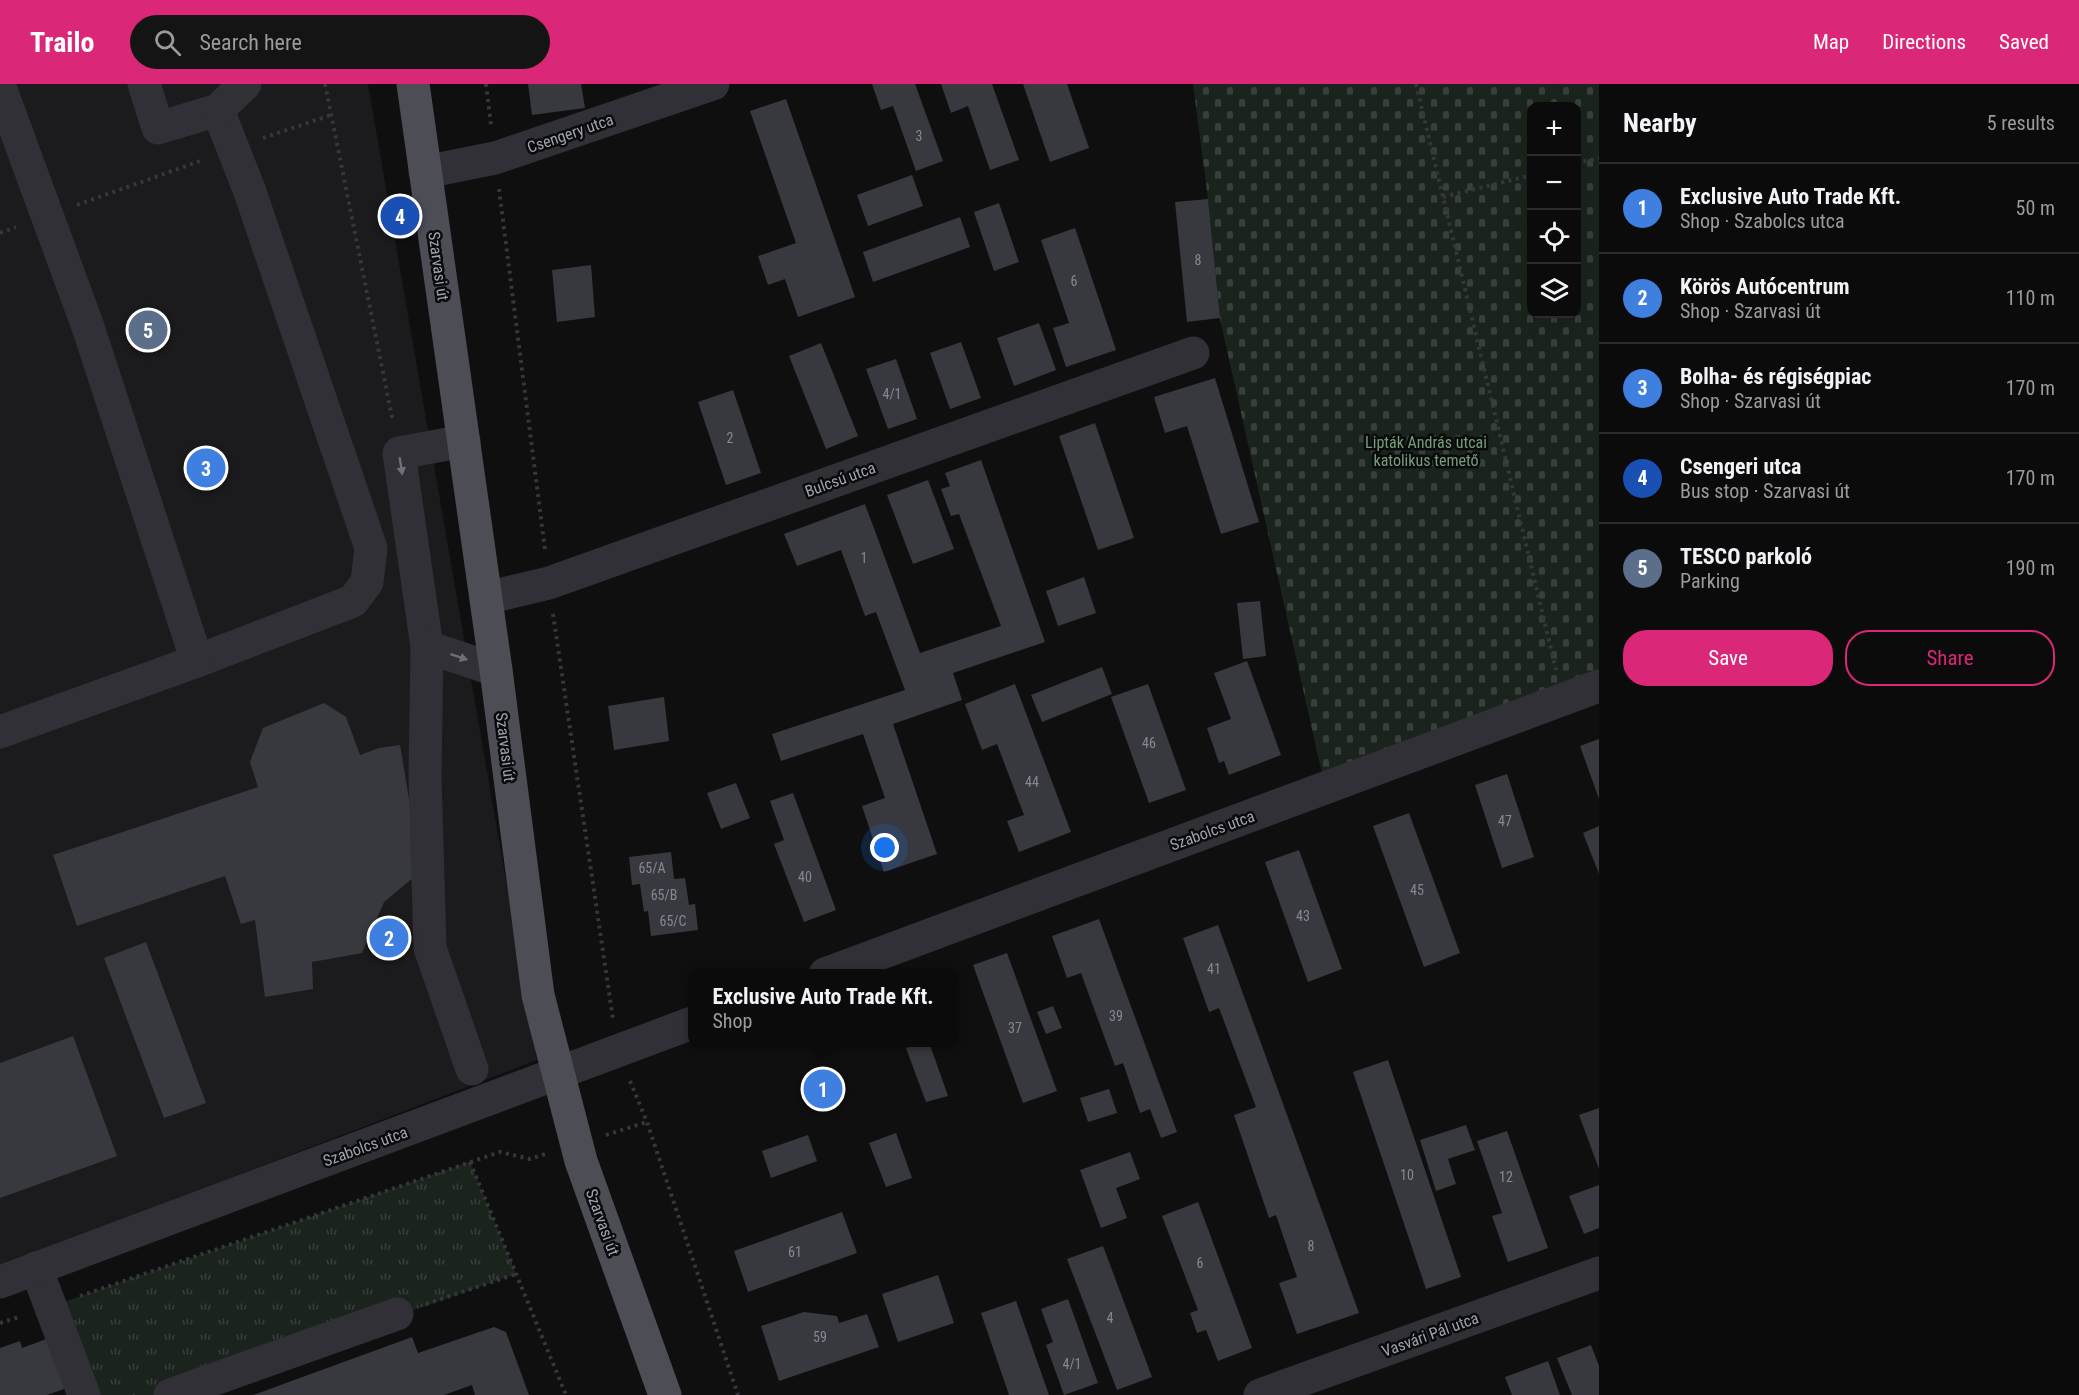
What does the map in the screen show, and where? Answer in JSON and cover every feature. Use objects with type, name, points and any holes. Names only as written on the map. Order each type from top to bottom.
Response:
[{"type":"main road","name":"Szarvasi út","points":[[413,84],[496,670],[538,995],[576,1144],[665,1395]]},
{"type":"street","points":[[144,84],[158,128],[218,110],[245,84]]},
{"type":"street","name":"Csengery utca","points":[[425,172],[495,158],[712,84]]},
{"type":"street","points":[[0,87],[88,327],[197,661]]},
{"type":"street","points":[[0,732],[197,661],[353,601],[367,582],[371,548],[234,149],[218,110]]},
{"type":"street","name":"Bulcsú utca","points":[[486,598],[549,583],[1193,353]]},
{"type":"street","points":[[464,441],[399,453],[427,647],[425,776],[430,948],[472,1070]]},
{"type":"street","points":[[427,647],[496,670]]},
{"type":"street","name":"Szabolcs utca","points":[[838,969],[1599,686]]},
{"type":"street","name":"Szabolcs utca","points":[[0,1282],[688,1025]]},
{"type":"street","points":[[36,1268],[84,1395]]},
{"type":"street","name":"Vasvári Pál utca","points":[[1260,1395],[1599,1273]]},
{"type":"street","points":[[170,1395],[397,1314]]},
{"type":"path","points":[[326,84],[399,453]]},
{"type":"path","points":[[486,84],[549,583],[617,1050],[646,1122],[738,1395]]},
{"type":"path","points":[[1416,84],[1564,699]]},
{"type":"path","points":[[0,232],[331,115]]},
{"type":"path","points":[[1581,162],[1599,158]]},
{"type":"path","points":[[1443,198],[1527,176]]},
{"type":"path","points":[[0,1323],[500,1152],[530,1159],[646,1122]]},
{"type":"path","points":[[470,1162],[566,1395]]},
{"type":"path","points":[[397,1314],[516,1274]]},
{"type":"shaded area","points":[[0,84],[368,84],[537,1060],[0,1267]]},
{"type":"green space","name":"Lipták András utcai katolikus temető","points":[[1193,84],[1599,84],[1599,686],[1323,778],[1220,319]]},
{"type":"green space","points":[[470,1162],[516,1274],[172,1395],[84,1395],[52,1306]]},
{"type":"building","points":[[528,84],[581,84],[585,108],[532,115]]},
{"type":"building","points":[[872,84],[915,84],[943,161],[916,171],[893,106],[881,110]]},
{"type":"building","points":[[941,84],[992,84],[1019,160],[990,170],[968,106],[951,113]]},
{"type":"building","points":[[1023,84],[1067,84],[1089,148],[1050,162]]},
{"type":"building","points":[[786,99],[855,297],[798,317],[785,279],[768,285],[758,256],[796,243],[750,111]]},
{"type":"building","points":[[912,175],[923,206],[868,226],[857,195]]},
{"type":"building","points":[[1208,199],[1220,318],[1187,322],[1175,202]]},
{"type":"building","points":[[999,203],[1019,262],[994,271],[974,212]]},
{"type":"building","points":[[960,217],[970,247],[873,282],[863,252]]},
{"type":"building","points":[[1075,228],[1116,350],[1066,367],[1053,328],[1069,323],[1041,240]]},
{"type":"building","points":[[591,265],[595,317],[557,322],[552,270]]},
{"type":"building","points":[[1039,323],[1056,370],[1014,386],[997,338]]},
{"type":"building","points":[[961,342],[981,398],[950,409],[930,353]]},
{"type":"building","points":[[821,343],[858,436],[826,449],[789,356]]},
{"type":"building","points":[[896,359],[917,419],[888,429],[866,369]]},
{"type":"building","points":[[1215,378],[1259,522],[1221,534],[1187,426],[1165,433],[1154,397]]},
{"type":"building","points":[[733,390],[761,473],[726,485],[698,402]]},
{"type":"building","points":[[1095,423],[1134,538],[1098,550],[1059,436]]},
{"type":"building","points":[[981,460],[1045,642],[953,673],[962,700],[893,724],[937,854],[884,872],[862,806],[885,798],[863,734],[781,761],[772,734],[905,690],[876,612],[865,616],[841,550],[797,566],[784,534],[865,504],[920,653],[1001,626],[959,514],[951,516],[941,489],[950,486],[945,473]]},
{"type":"building","points":[[928,480],[954,549],[913,564],[887,495]]},
{"type":"building","points":[[1084,577],[1096,613],[1058,626],[1046,591]]},
{"type":"building","points":[[1260,601],[1266,656],[1243,659],[1237,603]]},
{"type":"building","points":[[1247,661],[1281,755],[1229,775],[1224,761],[1219,763],[1207,728],[1231,719],[1214,673]]},
{"type":"building","points":[[1102,667],[1112,694],[1042,722],[1031,695]]},
{"type":"building","points":[[1015,684],[1071,832],[1019,852],[1007,821],[1024,815],[997,744],[982,750],[965,704]]},
{"type":"building","points":[[1148,684],[1186,790],[1149,803],[1111,697]]},
{"type":"building","points":[[664,697],[669,741],[614,750],[608,706]]},
{"type":"building","points":[[324,703],[346,717],[360,755],[379,748],[400,745],[421,871],[384,902],[362,953],[312,962],[313,989],[265,997],[255,920],[241,924],[225,876],[77,926],[53,855],[258,787],[250,762],[263,728]]},
{"type":"building","points":[[1599,739],[1599,799],[1580,746]]},
{"type":"building","points":[[1507,774],[1534,857],[1502,868],[1475,785]]},
{"type":"building","points":[[736,783],[750,818],[721,829],[707,793]]},
{"type":"building","points":[[793,793],[836,910],[804,922],[774,844],[784,840],[770,801]]},
{"type":"building","points":[[1409,813],[1460,953],[1424,967],[1373,826]]},
{"type":"building","points":[[1599,826],[1599,874],[1583,833]]},
{"type":"building","points":[[1299,850],[1342,969],[1308,982],[1265,862]]},
{"type":"building","points":[[671,852],[674,879],[685,878],[689,905],[695,904],[698,930],[651,936],[648,911],[644,912],[640,884],[632,885],[629,857]]},
{"type":"building","points":[[1099,919],[1177,1132],[1161,1138],[1150,1109],[1140,1113],[1123,1063],[1115,1066],[1081,973],[1067,978],[1052,936]]},
{"type":"building","points":[[1218,925],[1359,1313],[1297,1334],[1279,1283],[1297,1277],[1276,1215],[1269,1218],[1234,1115],[1256,1107],[1219,1008],[1209,1012],[1183,938]]},
{"type":"building","points":[[146,942],[206,1103],[164,1118],[104,958]]},
{"type":"building","points":[[1007,953],[1057,1091],[1023,1103],[973,965]]},
{"type":"building","points":[[1053,1006],[1062,1028],[1046,1034],[1037,1012]]},
{"type":"building","points":[[73,1036],[117,1156],[0,1198],[0,1063]]},
{"type":"building","points":[[931,1047],[948,1096],[926,1102],[906,1048]]},
{"type":"building","points":[[1388,1060],[1461,1277],[1426,1289],[1353,1072]]},
{"type":"building","points":[[1109,1089],[1117,1113],[1088,1122],[1080,1098]]},
{"type":"building","points":[[1599,1108],[1599,1169],[1579,1115]]},
{"type":"building","points":[[1466,1125],[1475,1150],[1448,1159],[1456,1184],[1436,1191],[1420,1140]]},
{"type":"building","points":[[1507,1131],[1548,1248],[1508,1262],[1492,1216],[1502,1213],[1477,1141]]},
{"type":"building","points":[[896,1133],[912,1178],[886,1187],[869,1143]]},
{"type":"building","points":[[808,1135],[817,1161],[771,1178],[762,1151]]},
{"type":"building","points":[[1130,1152],[1140,1179],[1116,1188],[1127,1218],[1101,1228],[1080,1170]]},
{"type":"building","points":[[1599,1185],[1599,1228],[1584,1234],[1569,1196]]},
{"type":"building","points":[[1198,1202],[1252,1348],[1218,1361],[1206,1330],[1197,1333],[1190,1313],[1198,1310],[1162,1216]]},
{"type":"building","points":[[842,1212],[857,1253],[748,1292],[734,1251]]},
{"type":"building","points":[[1103,1246],[1152,1377],[1117,1390],[1067,1259]]},
{"type":"building","points":[[938,1275],[954,1323],[898,1342],[882,1294]]},
{"type":"building","points":[[1068,1299],[1098,1383],[1064,1395],[1046,1345],[1053,1342],[1041,1309]]},
{"type":"building","points":[[1016,1301],[1049,1395],[1009,1395],[981,1313]]},
{"type":"building","points":[[804,1312],[837,1316],[839,1323],[867,1314],[879,1347],[779,1381],[761,1326]]},
{"type":"building","points":[[494,1327],[506,1332],[529,1395],[475,1395],[472,1385],[444,1395],[253,1395],[412,1337],[418,1353]]},
{"type":"building","points":[[49,1338],[67,1388],[47,1395],[0,1395],[0,1348],[20,1341],[22,1348]]},
{"type":"building","points":[[1591,1345],[1599,1366],[1599,1395],[1572,1395],[1557,1358]]},
{"type":"building","points":[[1548,1361],[1560,1395],[1512,1395],[1505,1377]]},
{"type":"place","name":"Csengeri utca","points":[[400,216]]},
{"type":"place","name":"TESCO parkoló","points":[[148,330]]},
{"type":"place","name":"Bolha- és régiségpiac","points":[[206,468]]},
{"type":"place","name":"Körös Autócentrum","points":[[389,938]]},
{"type":"place","name":"Exclusive Auto Trade Kft.","points":[[823,1089]]}]
